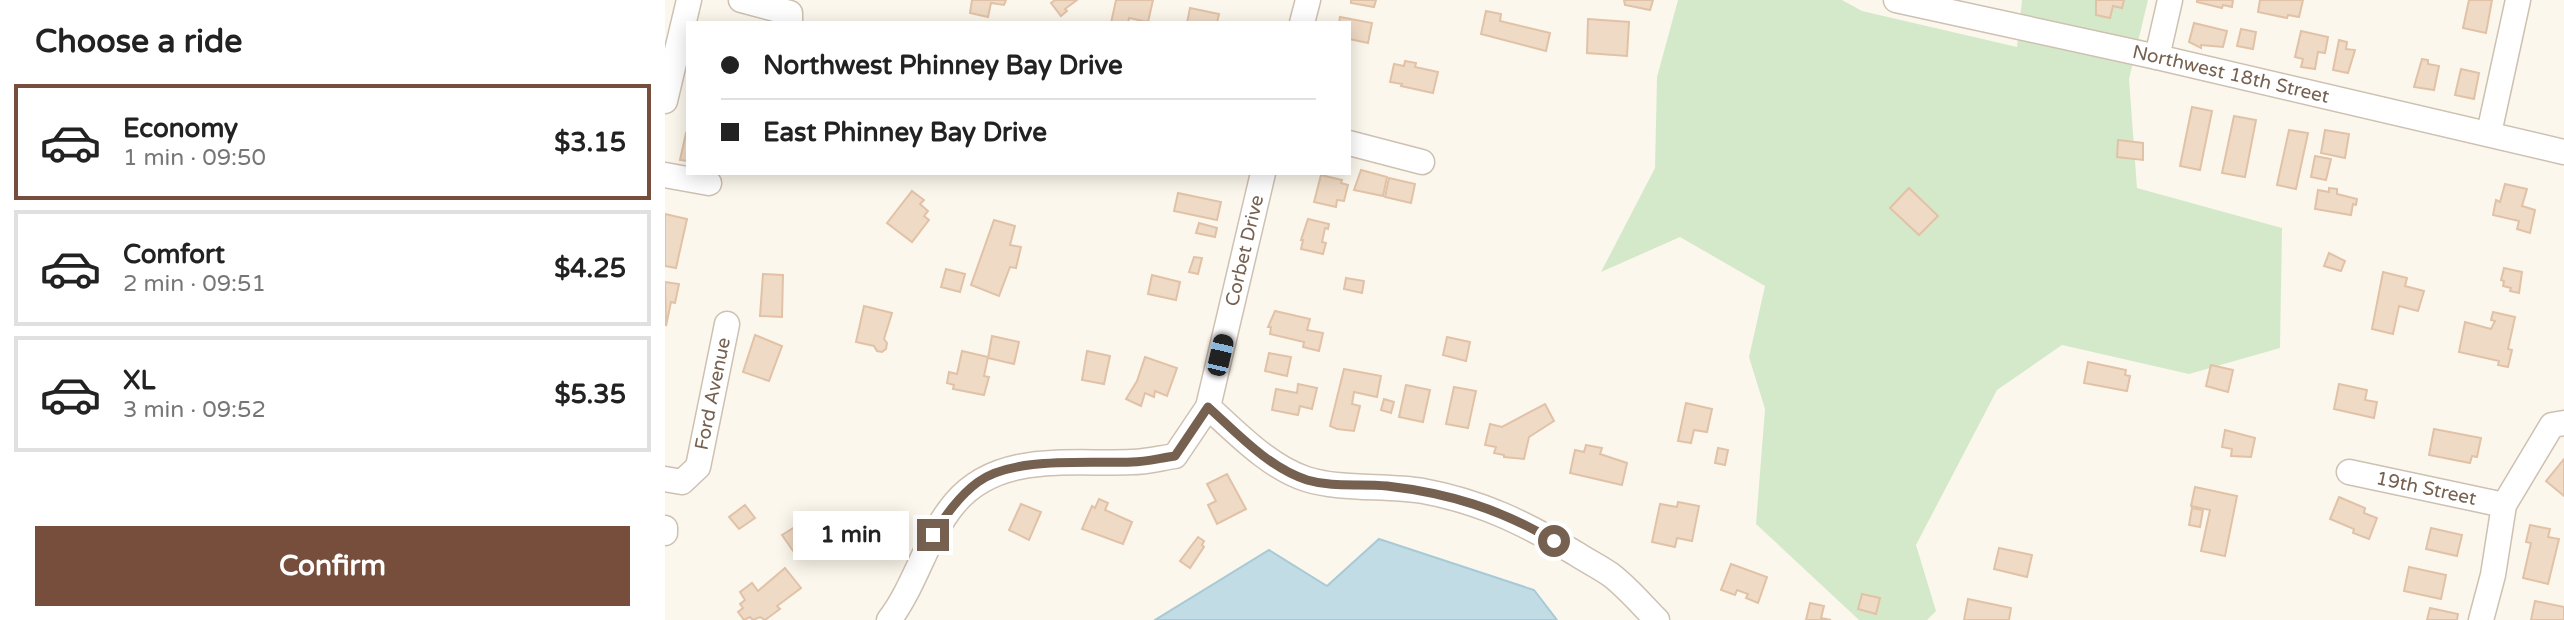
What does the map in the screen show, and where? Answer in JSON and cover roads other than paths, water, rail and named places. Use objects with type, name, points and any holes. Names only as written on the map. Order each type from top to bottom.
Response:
[{"type":"street","points":[[665,101],[689,0]]},
{"type":"street","points":[[741,0],[790,18]]},
{"type":"street","points":[[1302,21],[1308,0]]},
{"type":"street","name":"Northwest 18th Street","points":[[1896,0],[2157,57],[2564,152]]},
{"type":"street","points":[[2157,57],[2170,0]]},
{"type":"street","points":[[2489,133],[2518,0]]},
{"type":"street","points":[[1351,144],[1422,162]]},
{"type":"street","points":[[665,175],[709,183]]},
{"type":"street","name":"Corbet Drive","points":[[1208,407],[1263,175]]},
{"type":"street","name":"Ford Avenue","points":[[665,479],[682,482],[698,467],[727,324]]},
{"type":"street","points":[[889,620],[933,535],[955,502],[979,481],[991,474],[1040,463],[1135,462],[1175,456],[1208,407],[1274,462],[1306,479],[1332,485],[1385,486],[1424,491],[1481,504],[1535,529],[1612,576],[1657,620]]},
{"type":"street","points":[[2481,620],[2493,575],[2504,505],[2552,425],[2564,423]]},
{"type":"street","name":"19th Street","points":[[2349,472],[2504,505]]},
{"type":"water","points":[[1379,539],[1534,590],[1557,620],[1155,620],[1269,550],[1327,586]]}]
